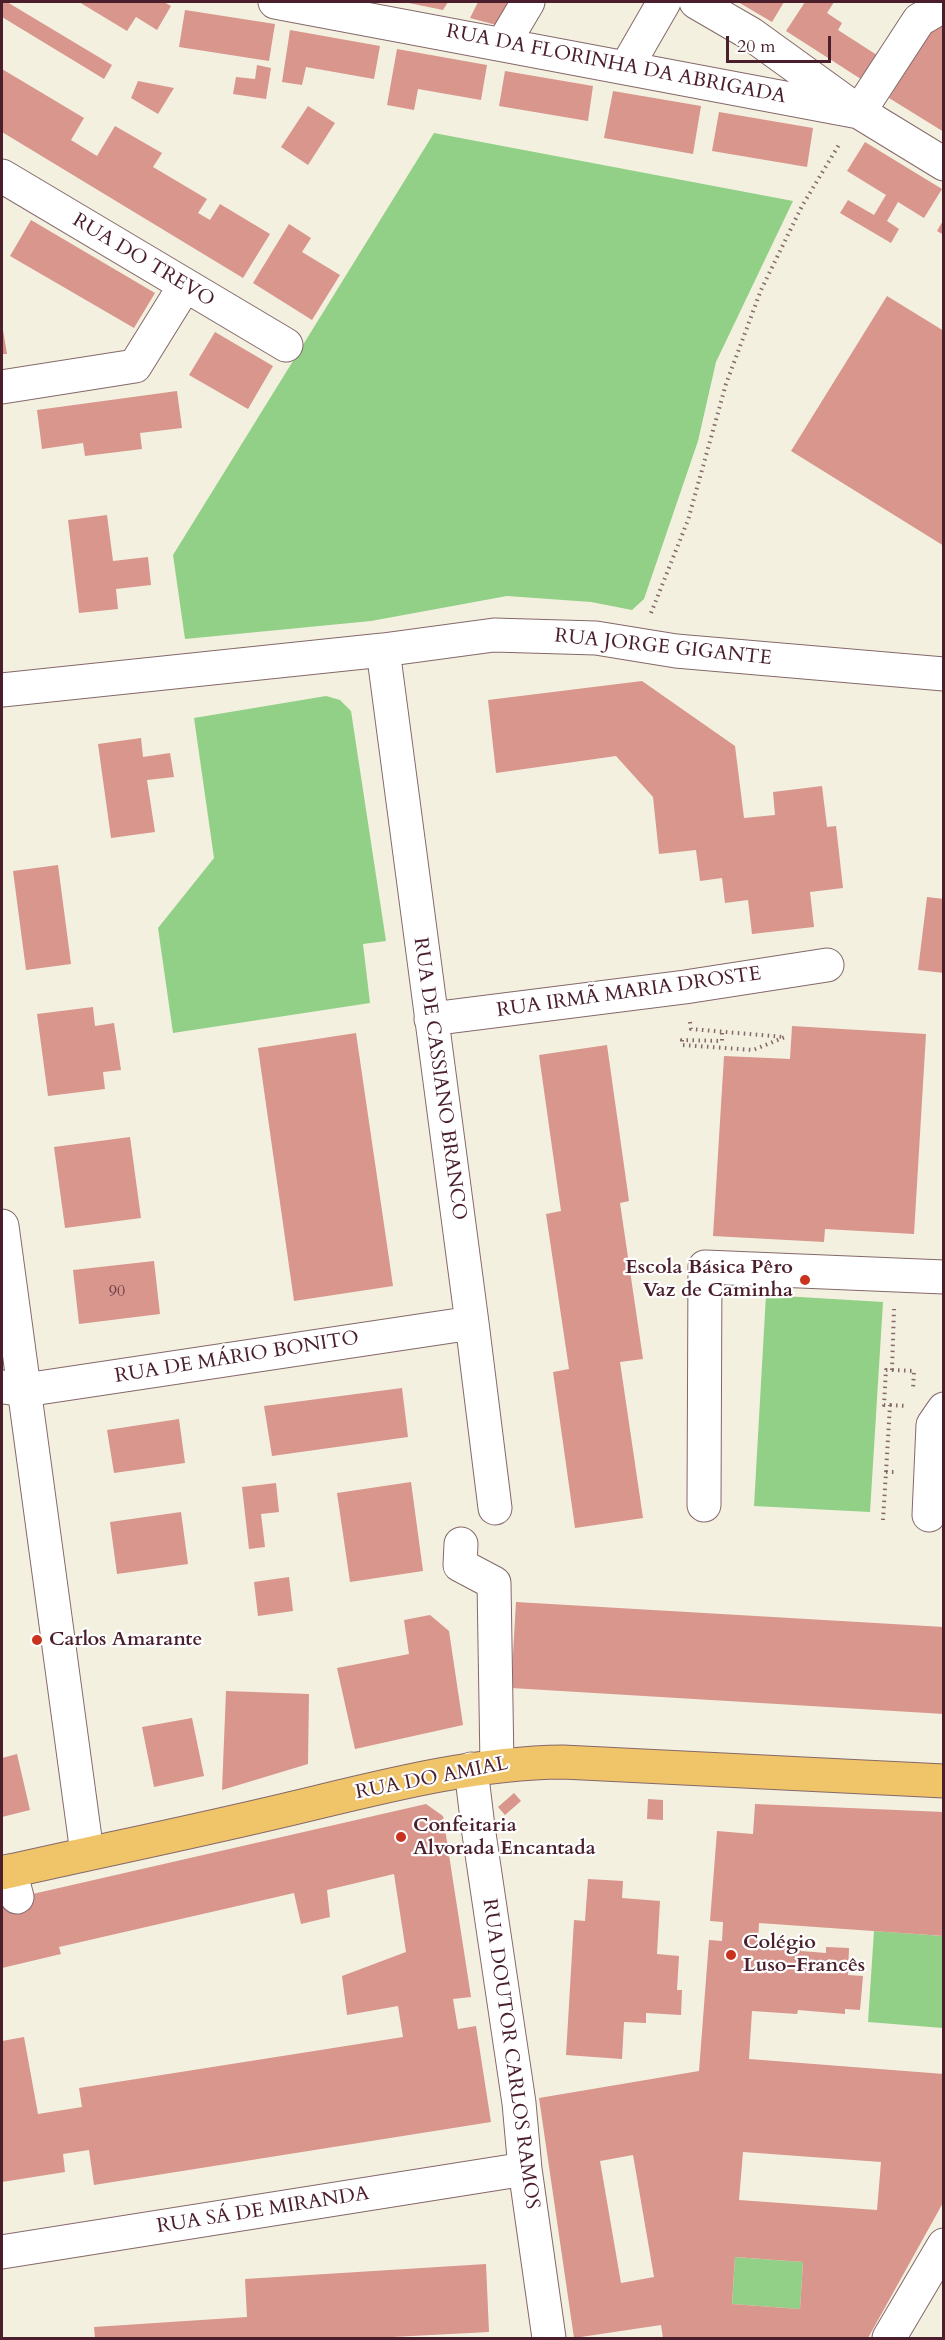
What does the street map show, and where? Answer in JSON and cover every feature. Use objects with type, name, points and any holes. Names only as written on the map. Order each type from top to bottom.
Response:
[{"type":"main road","name":"RUA DO AMIAL","points":[[10,1881],[87,1853],[146,1842],[439,1774],[524,1762],[944,1781]]},
{"type":"street","name":"RUA DA FLORINHA DA ABRIGADA","points":[[274,2],[372,10],[503,44],[859,112],[944,164]]},
{"type":"street","points":[[503,44],[528,2]]},
{"type":"street","points":[[615,66],[641,2]]},
{"type":"street","points":[[615,66],[664,2]]},
{"type":"street","points":[[696,2],[751,34],[859,112],[927,8]]},
{"type":"street","name":"RUA DO TREVO","points":[[2,176],[184,287],[286,345]]},
{"type":"street","points":[[2,387],[135,366],[184,287]]},
{"type":"street","name":"RUA JORGE GIGANTE","points":[[2,690],[383,650],[494,635],[596,638],[676,651],[944,674]]},
{"type":"street","name":"RUA DE CASSIANO BRANCO","points":[[383,650],[495,1508]]},
{"type":"street","name":"RUA IRMÃ MARIA DROSTE","points":[[431,1019],[685,987],[827,965]]},
{"type":"street","points":[[2,1226],[13,1389],[87,1853]]},
{"type":"street","points":[[704,1505],[705,1267],[944,1277]]},
{"type":"street","name":"RUA DE MÁRIO BONITO","points":[[13,1389],[472,1323]]},
{"type":"street","points":[[928,1408],[933,1425],[928,1515]]},
{"type":"street","name":"RUA DOUTOR CARLOS RAMOS","points":[[461,1544],[460,1565],[494,1583],[484,1767],[478,1827],[519,2103],[525,2169],[549,2338]]},
{"type":"street","name":"RUA SÁ DE MIRANDA","points":[[2,2252],[525,2169]]},
{"type":"street","points":[[889,2338],[944,2245]]},
{"type":"path","points":[[642,646],[651,612],[688,520],[726,384],[761,290],[802,206],[859,112]]},
{"type":"path","points":[[722,1032],[723,1041],[682,1040],[682,1045],[753,1050],[784,1037],[730,1033]]},
{"type":"path","points":[[892,1370],[896,1275]]},
{"type":"path","points":[[912,1398],[914,1371],[886,1370],[884,1405],[928,1408]]},
{"type":"path","points":[[886,1472],[890,1405]]},
{"type":"green space","points":[[434,133],[793,201],[716,362],[698,441],[644,599],[632,610],[591,602],[507,596],[371,621],[185,639],[173,555]]},
{"type":"green space","points":[[326,696],[340,700],[351,711],[386,941],[363,944],[370,1003],[173,1033],[158,928],[214,858],[194,718]]},
{"type":"green space","points":[[766,1295],[883,1302],[870,1512],[754,1506]]},
{"type":"green space","points":[[874,1931],[943,1936],[943,2028],[868,2022]]},
{"type":"green space","points":[[735,2257],[803,2262],[800,2309],[732,2304]]},
{"type":"building","points":[[2,2],[7,2],[112,65],[104,79],[2,17]]},
{"type":"building","points":[[79,2],[164,2],[171,6],[157,30],[136,17],[127,31]]},
{"type":"building","points":[[404,2],[448,2],[443,10]]},
{"type":"building","points":[[478,2],[513,2],[500,26],[470,18]]},
{"type":"building","points":[[738,2],[784,2],[772,22]]},
{"type":"building","points":[[805,2],[834,2],[827,13],[842,23],[838,30],[880,57],[864,81],[786,31]]},
{"type":"building","points":[[185,10],[275,24],[269,61],[179,47]]},
{"type":"building","points":[[936,22],[944,27],[944,132],[889,98]]},
{"type":"building","points":[[290,30],[380,46],[374,79],[306,67],[302,85],[282,82]]},
{"type":"building","points":[[397,49],[487,65],[481,100],[418,89],[414,110],[387,105]]},
{"type":"building","points":[[257,65],[271,68],[266,99],[233,94],[236,77],[255,79]]},
{"type":"building","points":[[2,69],[84,118],[71,140],[97,156],[115,126],[162,153],[153,167],[207,199],[198,213],[210,220],[220,204],[270,234],[243,278],[2,132]]},
{"type":"building","points":[[505,71],[593,86],[588,121],[499,106]]},
{"type":"building","points":[[138,81],[174,88],[158,114],[131,98]]},
{"type":"building","points":[[613,91],[701,106],[693,154],[604,138]]},
{"type":"building","points":[[308,106],[335,123],[308,165],[281,147]]},
{"type":"building","points":[[719,112],[813,128],[807,167],[712,151]]},
{"type":"building","points":[[865,142],[942,189],[924,218],[898,202],[887,221],[899,229],[891,243],[840,213],[848,200],[874,215],[886,195],[847,171]]},
{"type":"building","points":[[944,219],[944,235],[937,231]]},
{"type":"building","points":[[31,220],[155,293],[134,328],[10,256]]},
{"type":"building","points":[[289,224],[311,238],[302,252],[340,275],[312,320],[253,283]]},
{"type":"building","points":[[887,296],[944,331],[944,546],[791,451]]},
{"type":"building","points":[[2,324],[7,354],[2,354]]},
{"type":"building","points":[[215,332],[273,366],[248,409],[189,375]]},
{"type":"building","points":[[177,391],[182,428],[140,433],[142,449],[85,456],[83,443],[42,449],[37,410]]},
{"type":"building","points":[[107,515],[113,561],[148,557],[151,585],[116,589],[118,609],[79,613],[68,520]]},
{"type":"building","points":[[642,681],[735,746],[744,818],[775,815],[773,792],[822,786],[827,827],[836,826],[843,888],[810,892],[814,927],[752,934],[748,900],[725,903],[722,878],[700,881],[696,850],[659,854],[653,797],[616,756],[496,773],[488,700]]},
{"type":"building","points":[[141,738],[143,757],[170,753],[174,777],[147,780],[155,832],[111,838],[98,744]]},
{"type":"building","points":[[58,865],[71,964],[26,970],[13,871]]},
{"type":"building","points":[[927,897],[944,899],[944,973],[918,970]]},
{"type":"building","points":[[93,1007],[95,1026],[114,1023],[121,1070],[103,1072],[105,1089],[48,1096],[37,1014]]},
{"type":"building","points":[[792,1026],[926,1034],[914,1234],[825,1229],[824,1242],[713,1236],[724,1056],[790,1059]]},
{"type":"building","points":[[356,1033],[393,1286],[294,1301],[258,1048]]},
{"type":"building","points":[[607,1045],[629,1201],[620,1203],[643,1359],[620,1362],[643,1518],[575,1528],[553,1372],[569,1369],[546,1214],[561,1211],[539,1055]]},
{"type":"building","points":[[130,1137],[141,1218],[65,1228],[54,1147]]},
{"type":"building","points":[[154,1261],[160,1314],[79,1324],[73,1270]]},
{"type":"building","points":[[402,1388],[408,1437],[272,1456],[264,1406]]},
{"type":"building","points":[[179,1419],[185,1463],[114,1473],[107,1430]]},
{"type":"building","points":[[411,1482],[423,1571],[350,1582],[337,1493]]},
{"type":"building","points":[[276,1483],[279,1512],[261,1514],[265,1547],[249,1549],[242,1487]]},
{"type":"building","points":[[181,1512],[188,1564],[117,1574],[110,1522]]},
{"type":"building","points":[[289,1577],[293,1611],[258,1616],[254,1582]]},
{"type":"building","points":[[516,1602],[944,1627],[944,1714],[511,1688]]},
{"type":"building","points":[[430,1615],[449,1631],[463,1725],[355,1749],[337,1668],[409,1654],[404,1620]]},
{"type":"building","points":[[226,1691],[309,1694],[308,1764],[222,1790]]},
{"type":"building","points":[[192,1718],[204,1776],[154,1787],[142,1727]]},
{"type":"building","points":[[17,1754],[30,1810],[2,1817],[2,1758]]},
{"type":"building","points":[[514,1793],[521,1801],[505,1815],[498,1807]]},
{"type":"building","points":[[648,1799],[663,1800],[663,1820],[647,1819]]},
{"type":"building","points":[[426,1804],[443,1816],[471,1997],[453,1999],[458,2029],[476,2026],[491,2122],[94,2185],[89,2150],[63,2154],[65,2172],[2,2182],[2,2041],[24,2037],[38,2114],[82,2107],[79,2088],[403,2037],[398,2006],[347,2015],[342,1976],[406,1952],[394,1874],[327,1890],[330,1917],[301,1924],[294,1893],[59,1947],[61,1954],[2,1968],[2,1901]]},
{"type":"building","points":[[755,1804],[944,1812],[944,1936],[759,1923],[758,1941],[801,1945],[801,1951],[826,1953],[826,1947],[849,1948],[848,1975],[863,1976],[860,2010],[845,2009],[845,2014],[798,2010],[797,2014],[752,2011],[749,2059],[944,2074],[944,2201],[868,2338],[663,2338],[661,2325],[574,2338],[539,2098],[699,2071],[709,1940],[722,1941],[723,1922],[710,1921],[717,1831],[753,1834]],"holes":[[[743,2152],[881,2162],[877,2210],[739,2200]],[[633,2155],[654,2277],[621,2283],[600,2161]],[[735,2257],[803,2262],[800,2309],[732,2304]]]},
{"type":"building","points":[[588,1879],[623,1881],[622,1898],[660,1901],[657,1954],[679,1956],[677,1990],[682,1990],[681,2015],[646,2013],[646,2023],[624,2022],[622,2059],[566,2055],[574,1920],[585,1921]]},
{"type":"building","points":[[486,2264],[489,2332],[373,2338],[95,2338],[94,2327],[247,2317],[245,2279]]},
{"type":"place","name":"Escola Básica Pêro Vaz de Caminha","points":[[805,1280]]},
{"type":"place","name":"Carlos Amarante","points":[[37,1640]]},
{"type":"place","name":"Confeitaria Alvorada Encantada","points":[[401,1837]]},
{"type":"place","name":"Colégio Luso-Francês","points":[[731,1955]]}]
